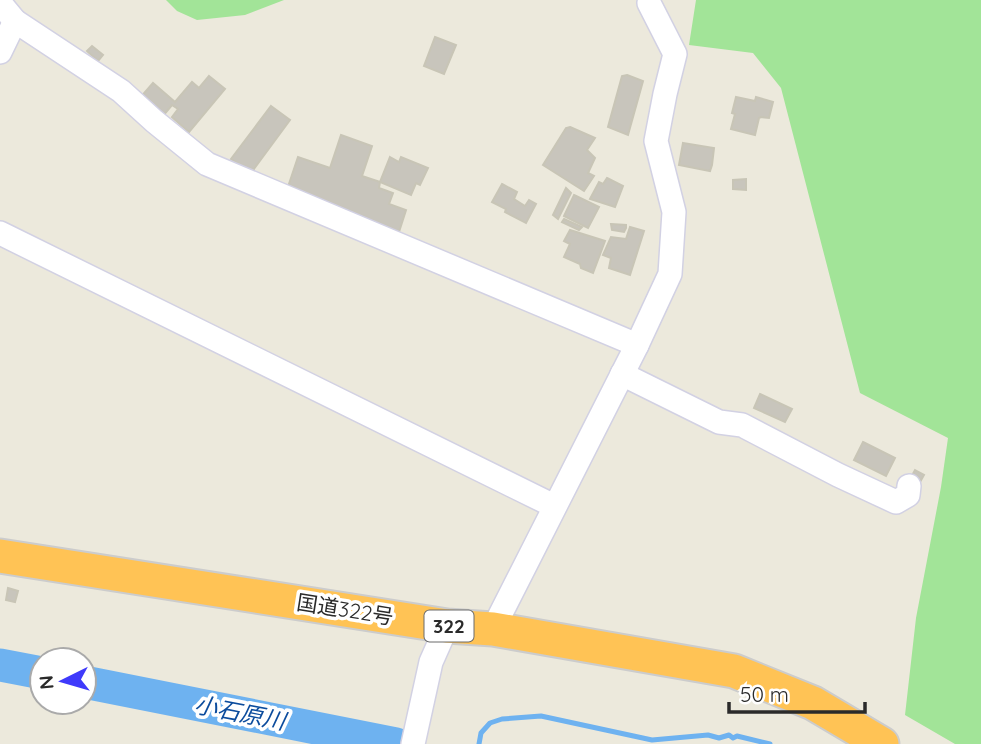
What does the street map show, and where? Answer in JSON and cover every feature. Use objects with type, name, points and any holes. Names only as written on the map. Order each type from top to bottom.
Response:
[{"type":"highway","name":"国道322号","points":[[0,556],[447,626],[493,629],[734,671],[813,703],[882,744]]},
{"type":"street","points":[[0,3],[15,21],[121,91],[207,164],[637,345]]},
{"type":"street","points":[[493,629],[637,345],[670,274],[674,212],[656,141],[675,54],[649,3]]},
{"type":"street","points":[[0,52],[15,21]]},
{"type":"street","points":[[0,233],[554,506]]},
{"type":"street","points":[[622,374],[719,422],[742,425],[896,502],[908,495],[909,486]]},
{"type":"street","points":[[413,744],[431,662],[447,626]]},
{"type":"green space","points":[[166,0],[284,0],[245,15],[197,20],[177,11]]},
{"type":"green space","points":[[696,0],[981,0],[981,744],[955,744],[905,715],[916,618],[948,438],[860,393],[781,88],[753,53],[689,45]]},
{"type":"building","points":[[435,37],[456,45],[444,74],[424,66]]},
{"type":"building","points":[[92,46],[103,55],[98,61],[87,51]]},
{"type":"building","points":[[627,75],[643,81],[628,135],[608,127],[622,76]]},
{"type":"building","points":[[209,76],[225,89],[189,132],[172,117],[178,109],[172,105],[162,117],[140,98],[153,83],[175,102],[192,82],[199,88]]},
{"type":"building","points":[[736,97],[755,101],[756,97],[773,102],[769,118],[759,118],[755,135],[731,129]]},
{"type":"building","points":[[271,106],[290,120],[251,173],[231,159]]},
{"type":"building","points":[[570,127],[595,138],[587,150],[595,158],[588,173],[594,176],[584,191],[543,165],[566,128]]},
{"type":"building","points":[[341,135],[372,146],[362,176],[380,182],[379,188],[393,193],[389,204],[406,210],[399,232],[287,190],[298,157],[330,168]]},
{"type":"building","points":[[683,143],[714,148],[710,171],[679,165]]},
{"type":"building","points":[[390,157],[399,162],[401,157],[428,168],[420,185],[416,183],[411,195],[380,182]]},
{"type":"building","points":[[607,178],[623,186],[615,207],[590,199],[599,182],[603,184]]},
{"type":"building","points":[[746,179],[746,190],[733,189],[733,180]]},
{"type":"building","points":[[502,184],[517,192],[514,199],[525,206],[529,200],[536,204],[526,223],[492,202]]},
{"type":"building","points":[[566,188],[571,193],[558,219],[553,215]]},
{"type":"building","points":[[574,195],[599,207],[588,228],[564,216]]},
{"type":"building","points":[[564,219],[582,227],[579,230],[562,222]]},
{"type":"building","points":[[611,224],[626,225],[626,228],[624,232],[612,230]]},
{"type":"building","points":[[630,227],[644,231],[630,275],[609,268],[611,258],[603,255],[611,237],[626,239]]},
{"type":"building","points":[[570,230],[605,241],[593,273],[564,257],[570,244],[564,241]]},
{"type":"building","points":[[760,394],[792,409],[785,422],[754,408]]},
{"type":"building","points":[[863,442],[895,458],[886,476],[854,460]]},
{"type":"building","points":[[915,470],[924,475],[919,484],[910,479]]},
{"type":"building","points":[[8,588],[18,591],[15,602],[6,600]]},
{"type":"waterway","name":"小石原川","points":[[0,665],[28,670]]},
{"type":"waterway","name":"小石原川","points":[[98,685],[396,744]]},
{"type":"waterway","points":[[479,744],[481,733],[490,723],[502,719],[541,716],[652,740],[708,735],[719,738],[729,735],[770,744]]}]
